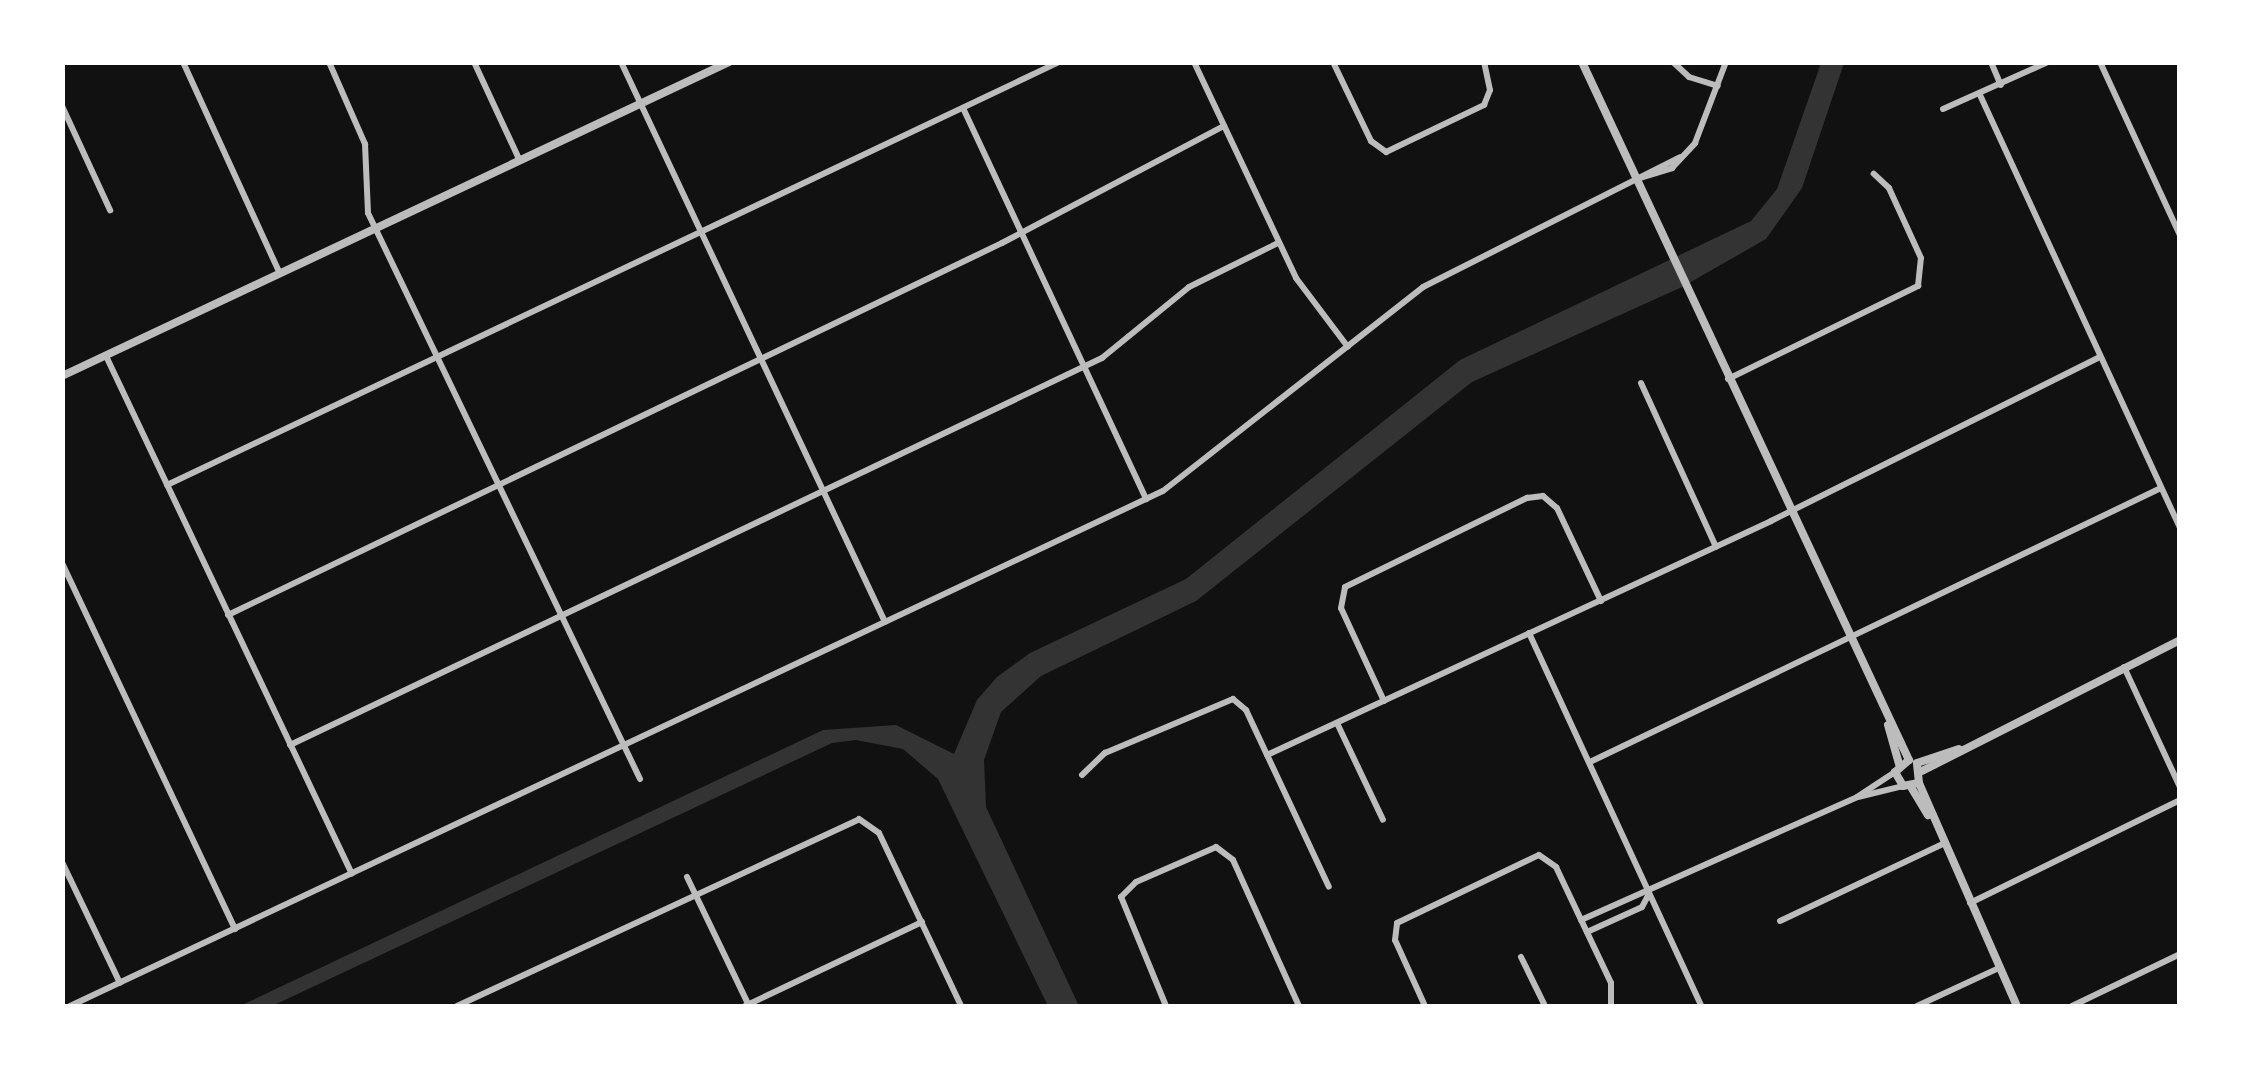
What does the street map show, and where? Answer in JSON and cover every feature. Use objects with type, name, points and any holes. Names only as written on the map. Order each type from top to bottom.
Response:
[{"type":"street","points":[[184,62],[280,274]]},
{"type":"street","points":[[328,62],[365,144],[368,213],[640,779]]},
{"type":"street","points":[[474,62],[520,161]]},
{"type":"street","points":[[621,62],[885,622]]},
{"type":"street","points":[[62,376],[729,62]]},
{"type":"street","points":[[167,485],[1059,62]]},
{"type":"street","points":[[1194,62],[1296,278],[1348,347]]},
{"type":"street","points":[[1333,62],[1382,150],[1394,151],[1476,111],[1490,90],[1484,62]]},
{"type":"street","points":[[1582,62],[1908,766],[1911,786],[1931,819],[2017,1006]]},
{"type":"street","points":[[1673,62],[1689,77],[1718,86]]},
{"type":"street","points":[[70,1006],[1146,499],[1187,476],[1434,280],[1680,157],[1700,134],[1726,62]]},
{"type":"street","points":[[1991,62],[2001,85]]},
{"type":"street","points":[[1942,109],[1980,96],[2048,62]]},
{"type":"street","points":[[2100,62],[2180,236]]},
{"type":"street","points":[[1980,96],[2180,527]]},
{"type":"street","points":[[62,106],[110,210]]},
{"type":"street","points":[[963,108],[1146,499]]},
{"type":"street","points":[[228,615],[1022,232],[1224,126]]},
{"type":"street","points":[[1728,380],[1922,281],[1921,258],[1889,188],[1874,174]]},
{"type":"street","points":[[290,745],[1084,366],[1128,342],[1201,280],[1278,243]]},
{"type":"street","points":[[106,356],[352,874]]},
{"type":"street","points":[[1267,755],[1788,512],[2100,357]]},
{"type":"street","points":[[1640,383],[1716,546]]},
{"type":"street","points":[[1592,762],[2161,488]]},
{"type":"street","points":[[1384,701],[1344,614],[1342,591],[1526,498],[1549,499],[1601,601]]},
{"type":"street","points":[[62,563],[235,929]]},
{"type":"street","points":[[1529,634],[1592,762],[1702,1006]]},
{"type":"street","points":[[1581,920],[1636,892],[1650,893],[1857,797],[1908,766],[1960,748],[2180,640]]},
{"type":"street","points":[[2124,667],[2180,787]]},
{"type":"street","points":[[1082,775],[1105,752],[1215,701],[1233,699],[1267,755],[1329,887]]},
{"type":"street","points":[[1336,723],[1382,820]]},
{"type":"street","points":[[1908,766],[1911,786]]},
{"type":"street","points":[[1857,797],[1911,786]]},
{"type":"street","points":[[1970,903],[2180,800]]},
{"type":"street","points":[[456,1006],[849,822],[867,821],[962,1006]]},
{"type":"street","points":[[1780,921],[1942,844]]},
{"type":"street","points":[[1166,1006],[1120,897],[1136,882],[1205,850],[1223,849],[1299,1006]]},
{"type":"street","points":[[1424,1006],[1394,940],[1395,926],[1544,855],[1612,983],[1612,1005]]},
{"type":"street","points":[[62,862],[120,983]]},
{"type":"street","points":[[687,877],[747,1006],[922,922]]},
{"type":"street","points":[[1586,932],[1642,907],[1650,893]]},
{"type":"street","points":[[2072,1006],[2180,954]]},
{"type":"street","points":[[1521,957],[1545,1006]]},
{"type":"street","points":[[1917,1006],[1999,968]]},
{"type":"shaded area","points":[[1821,63],[1844,63],[1802,188],[1766,239],[1682,287],[1472,382],[1196,601],[1041,676],[1001,712],[984,760],[986,807],[1079,1006],[1048,1006],[938,779],[903,749],[856,740],[832,743],[272,1006],[240,1006],[823,730],[896,725],[954,754],[977,700],[997,677],[1030,653],[1186,579],[1460,360],[1751,221],[1777,189]]}]
